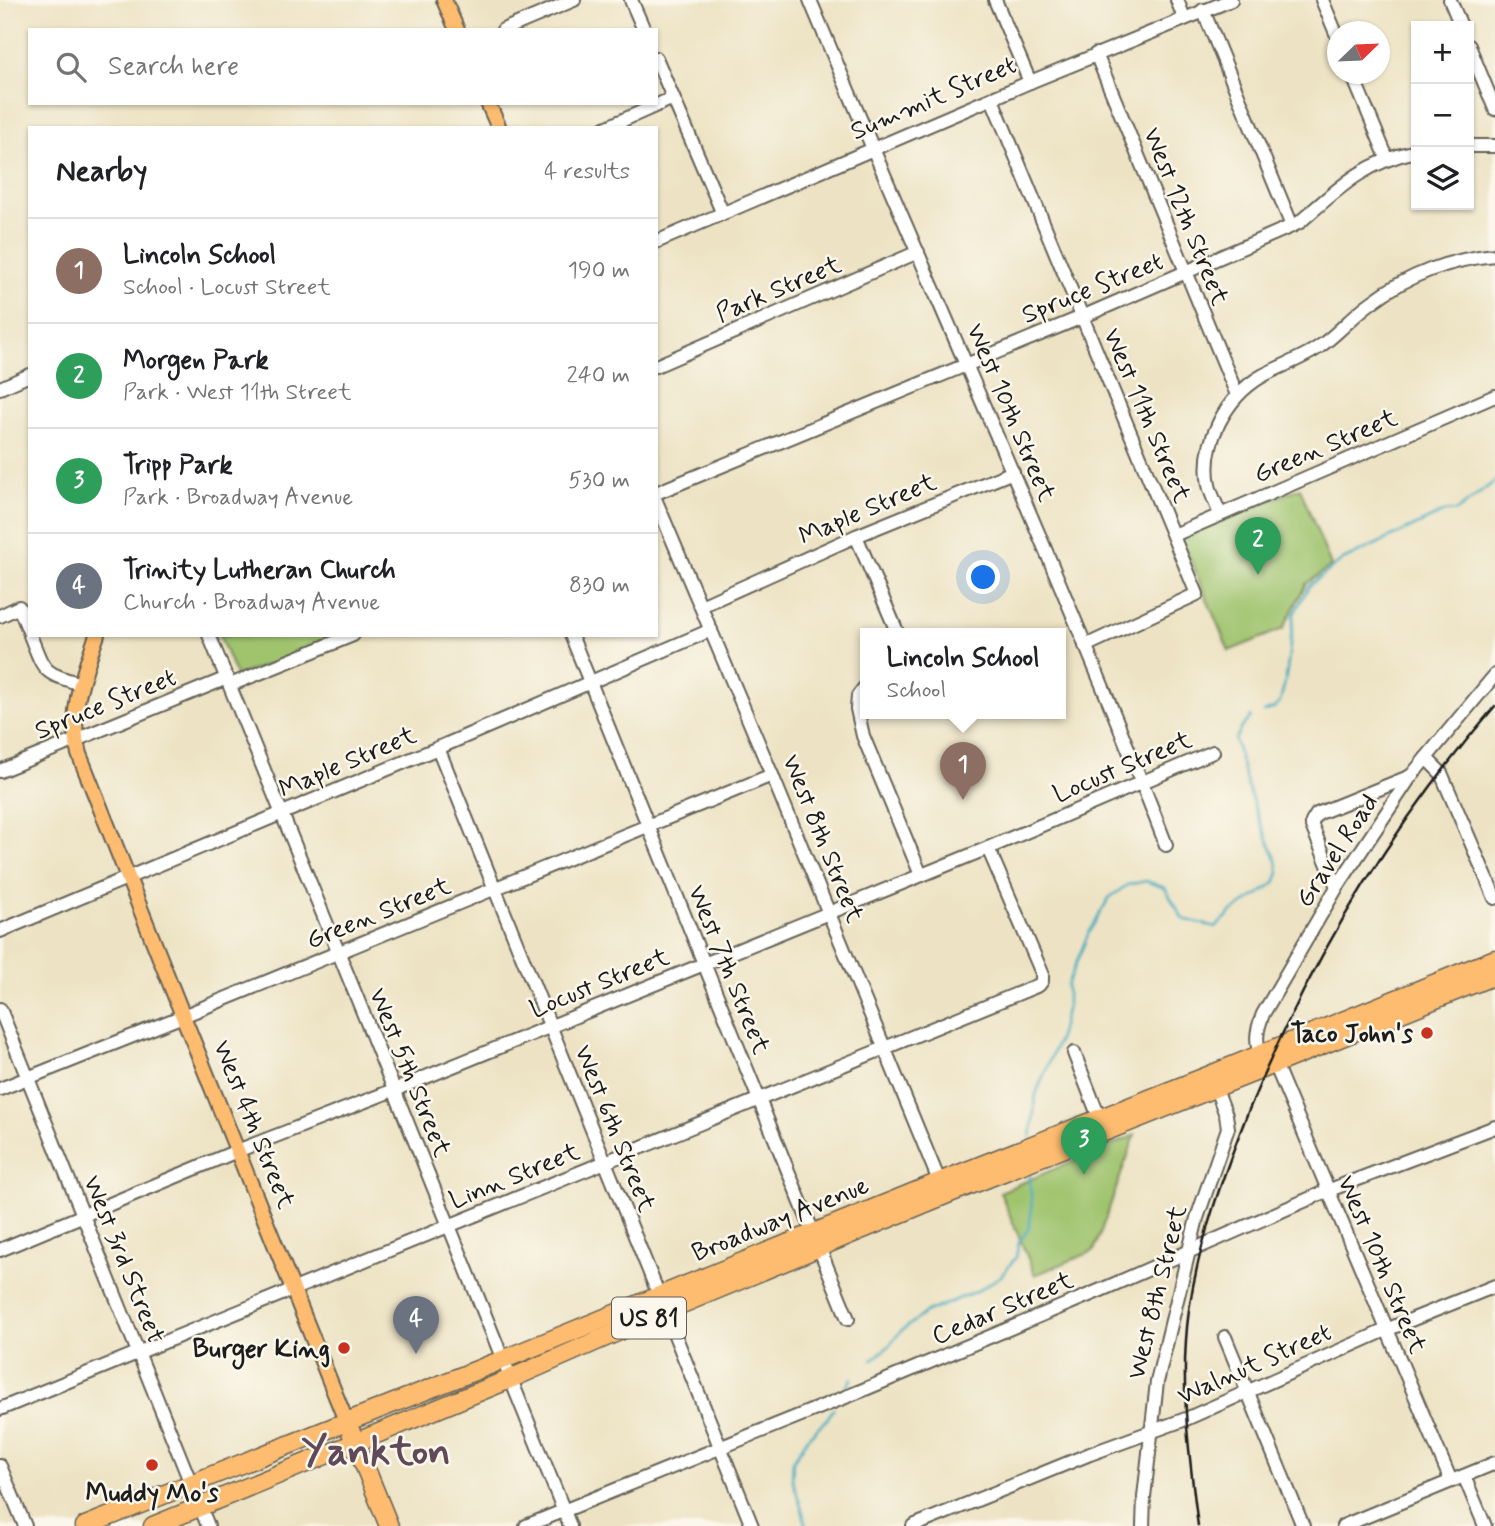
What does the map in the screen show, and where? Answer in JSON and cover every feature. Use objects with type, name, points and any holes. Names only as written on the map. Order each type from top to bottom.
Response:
[{"type":"highway","name":"Broadway Avenue","points":[[1266,1062],[1495,959]]},
{"type":"highway","name":"Broadway Avenue","points":[[85,1526],[502,1360],[662,1303],[1102,1125],[1495,975]]},
{"type":"highway","name":"Broadway Avenue","points":[[153,1526],[510,1380],[662,1303]]},
{"type":"highway","name":"West 4th Street","points":[[346,1421],[389,1526]]},
{"type":"main road","points":[[444,0],[456,28]]},
{"type":"main road","points":[[489,105],[498,126]]},
{"type":"main road","points":[[76,740],[74,723],[81,684],[96,637]]},
{"type":"main road","name":"West 4th Street","points":[[76,740],[127,877],[346,1421]]},
{"type":"street","points":[[508,28],[574,0]]},
{"type":"street","points":[[632,0],[643,28]]},
{"type":"street","name":"West 10th Street","points":[[810,0],[1013,472],[1143,782],[1166,845]]},
{"type":"street","points":[[995,0],[1030,82]]},
{"type":"street","points":[[1177,0],[1184,18]]},
{"type":"street","name":"Summit Street","points":[[658,241],[1096,54],[1230,0]]},
{"type":"street","points":[[1322,0],[1331,21]]},
{"type":"street","points":[[1450,0],[1459,21]]},
{"type":"street","points":[[1203,10],[1292,226]]},
{"type":"street","name":"West 12th Street","points":[[1096,54],[1237,395]]},
{"type":"street","points":[[1474,58],[1495,109]]},
{"type":"street","points":[[658,63],[723,214]]},
{"type":"street","points":[[1356,84],[1387,158]]},
{"type":"street","points":[[658,105],[673,98]]},
{"type":"street","name":"West 11th Street","points":[[992,99],[1197,594],[1086,646]]},
{"type":"street","points":[[610,126],[657,105]]},
{"type":"street","points":[[1474,146],[1495,146]]},
{"type":"street","name":"Spruce Street","points":[[658,492],[1082,317],[1292,226],[1345,182],[1387,158],[1411,151]]},
{"type":"street","name":"Park Street","points":[[658,365],[918,252]]},
{"type":"street","points":[[1220,515],[1209,488],[1208,460],[1219,421],[1237,395],[1260,377],[1320,347],[1371,302],[1412,277],[1454,262],[1495,255]]},
{"type":"street","points":[[0,388],[28,377]]},
{"type":"street","name":"Green Street","points":[[1174,535],[1495,396]]},
{"type":"street","name":"Maple Street","points":[[701,606],[856,536],[1013,472]]},
{"type":"street","name":"West 8th Street","points":[[658,509],[772,775],[942,1188]]},
{"type":"street","points":[[856,536],[895,628]]},
{"type":"street","points":[[0,616],[19,607],[28,630]]},
{"type":"street","name":"Maple Street","points":[[0,931],[438,748],[710,630]]},
{"type":"street","points":[[31,637],[43,666],[50,673],[81,684]]},
{"type":"street","name":"West 5th Street","points":[[210,637],[570,1526]]},
{"type":"street","name":"Spruce Street","points":[[0,771],[348,637]]},
{"type":"street","name":"West 7th Street","points":[[572,637],[848,1319]]},
{"type":"street","name":"Gravel Road","points":[[1266,1062],[1256,1035],[1263,1014],[1337,887],[1411,776],[1495,675]]},
{"type":"street","points":[[860,693],[857,709],[863,736],[921,875]]},
{"type":"street","name":"West 6th Street","points":[[438,748],[752,1526]]},
{"type":"street","name":"Locust Street","points":[[0,1250],[237,1151],[394,1090],[988,848],[1213,752]]},
{"type":"street","points":[[1426,758],[1441,773],[1495,898]]},
{"type":"street","name":"Green Street","points":[[0,1089],[772,775]]},
{"type":"street","points":[[1337,887],[1312,826],[1314,817],[1411,776]]},
{"type":"street","name":"Linn Street","points":[[0,1409],[1039,985],[1042,973],[988,848]]},
{"type":"street","name":"West 3rd Street","points":[[0,1009],[208,1526]]},
{"type":"street","points":[[1073,1053],[1102,1125]]},
{"type":"street","name":"West 10th Street","points":[[1266,1062],[1327,1191],[1451,1481]]},
{"type":"street","name":"West 8th Street","points":[[1143,1526],[1157,1382],[1197,1218],[1228,1128],[1226,1115],[1213,1082]]},
{"type":"street","name":"Cedar Street","points":[[526,1526],[859,1392],[1327,1191],[1495,1127]]},
{"type":"street","name":"Walnut Street","points":[[913,1526],[1090,1454],[1186,1419],[1386,1330],[1495,1286]]},
{"type":"street","points":[[1225,1337],[1303,1526]]},
{"type":"street","points":[[1343,1526],[1495,1463]]},
{"type":"street","points":[[0,1466],[25,1526]]},
{"type":"street","points":[[1464,1476],[1485,1526]]},
{"type":"green space","points":[[1300,488],[1331,566],[1306,584],[1283,629],[1229,651],[1181,538]]},
{"type":"green space","points":[[220,637],[346,637],[236,676]]},
{"type":"green space","points":[[1135,1135],[1094,1251],[1035,1275],[1000,1192]]},
{"type":"waterway","points":[[1264,712],[1280,702],[1286,678],[1294,614],[1309,586],[1343,560],[1444,512],[1456,511],[1495,481]]},
{"type":"waterway","points":[[1031,1138],[1036,1094],[1059,1038],[1067,1006],[1067,985],[1089,932],[1109,898],[1127,885],[1146,881],[1165,888],[1183,919],[1216,927],[1232,912],[1275,883],[1279,873],[1277,861],[1255,809],[1235,740],[1251,717]]},
{"type":"waterway","points":[[872,1360],[889,1346],[900,1332],[925,1313],[979,1290],[1001,1276],[1016,1257],[1019,1242],[1029,1228],[1032,1207],[1029,1169]]},
{"type":"waterway","points":[[843,1393],[852,1378]]},
{"type":"waterway","points":[[807,1526],[792,1478],[793,1461],[809,1436],[827,1419],[834,1408]]},
{"type":"railway","points":[[1198,1526],[1186,1418],[1186,1337],[1199,1259],[1230,1160],[1272,1057],[1325,950],[1355,899],[1421,800],[1495,706]]},
{"type":"place","name":"Morgen Park","points":[[1258,575]]},
{"type":"place","name":"Lincoln School","points":[[963,800]]},
{"type":"place","name":"Taco John's","points":[[1427,1033]]},
{"type":"place","name":"Tripp Park","points":[[1084,1175]]},
{"type":"place","name":"Burger King","points":[[344,1348]]},
{"type":"place","name":"Trinity Lutheran Church","points":[[416,1354]]},
{"type":"place","name":"Muddy Mo's","points":[[152,1465]]},
{"type":"district","name":"Yankton","points":[[376,1450]]}]
